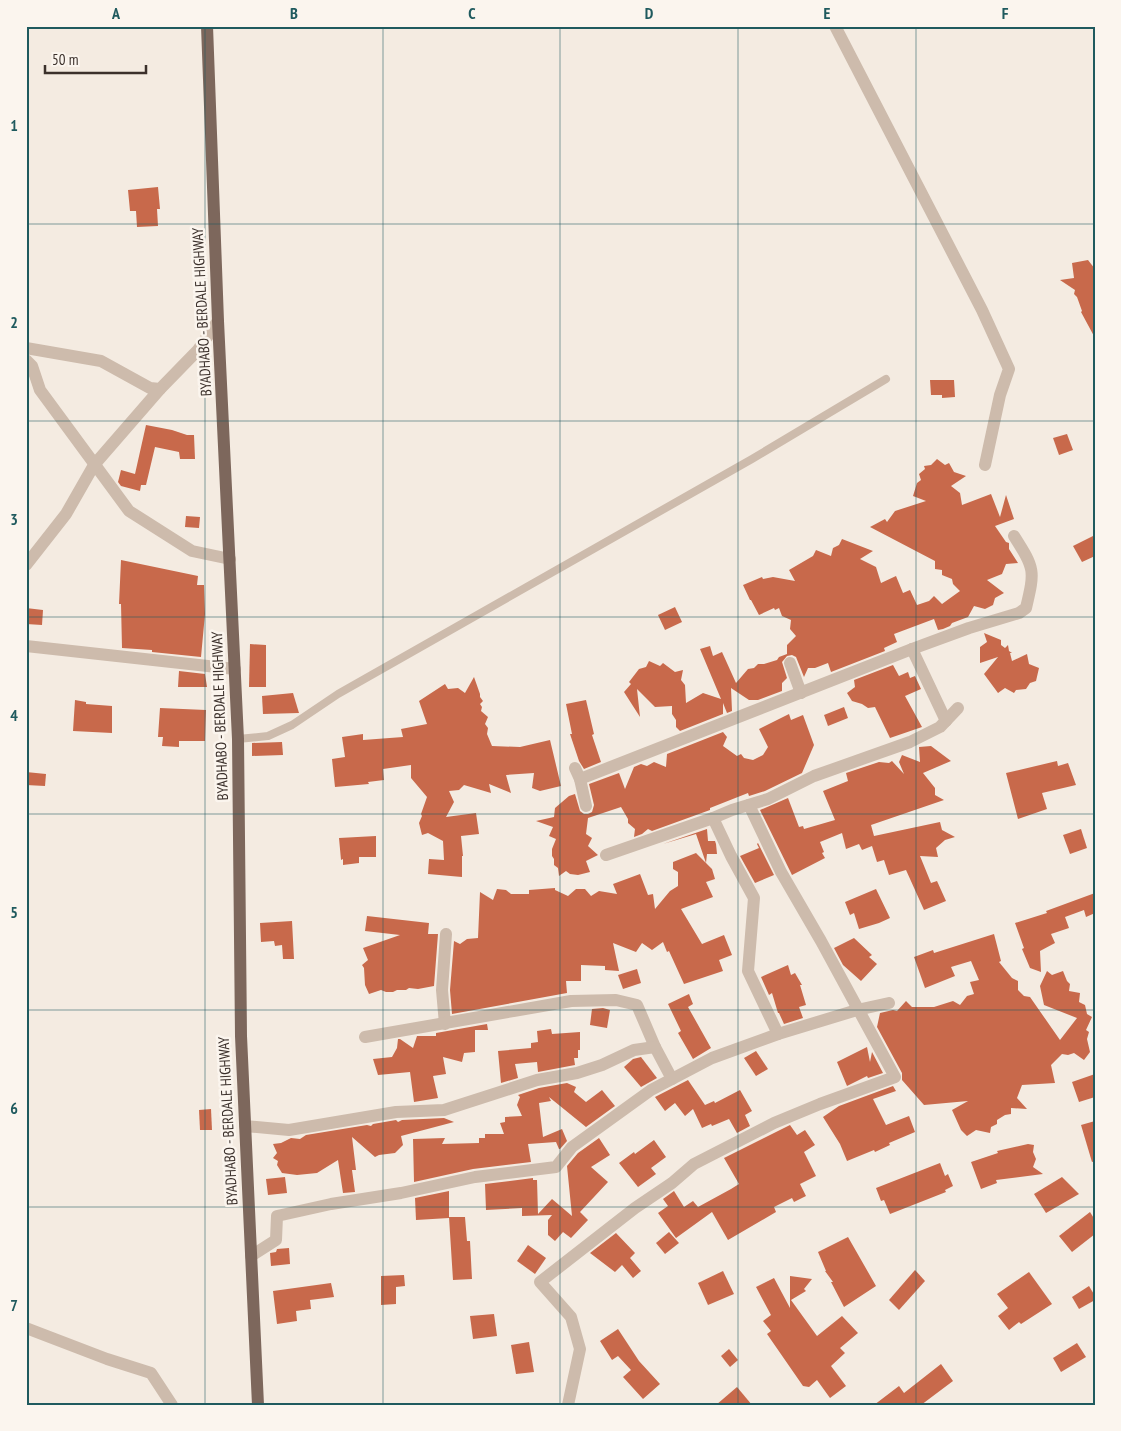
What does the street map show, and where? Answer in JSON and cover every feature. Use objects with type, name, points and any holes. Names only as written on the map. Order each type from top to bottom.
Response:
[{"type":"main road","name":"BYADHABO - BERDALE HIGHWAY","points":[[207,26],[218,321],[238,739],[241,1036],[258,1405]]},
{"type":"street","points":[[836,26],[982,310],[1009,368],[1000,395],[984,465]]},
{"type":"street","points":[[26,565],[66,514],[94,465],[160,389],[198,350],[218,321]]},
{"type":"street","points":[[26,348],[101,361],[150,388],[160,389]]},
{"type":"street","points":[[26,360],[32,366],[40,390],[129,511],[192,551],[230,559]]},
{"type":"street","points":[[586,806],[578,773],[801,693],[912,649],[1019,613],[1026,608],[1033,578],[1030,562],[1014,536]]},
{"type":"street","points":[[26,646],[235,669]]},
{"type":"street","points":[[912,649],[946,721]]},
{"type":"street","points":[[790,663],[801,693]]},
{"type":"street","points":[[606,854],[732,810],[768,800],[814,776],[910,742],[940,727],[958,708]]},
{"type":"street","points":[[568,1405],[580,1349],[571,1318],[540,1282],[634,1208],[672,1182],[694,1164],[774,1123],[895,1077],[781,872],[749,805]]},
{"type":"street","points":[[713,818],[754,898],[748,971],[778,1034]]},
{"type":"street","points":[[445,1024],[442,990],[446,934]]},
{"type":"street","points":[[365,1037],[571,1002],[616,1000],[638,1005],[655,1047],[672,1079]]},
{"type":"street","points":[[251,1256],[276,1240],[277,1216],[476,1177],[556,1167],[572,1147],[651,1090],[712,1058],[778,1034],[857,1010],[889,1003]]},
{"type":"street","points":[[245,1126],[290,1130],[396,1112],[444,1110],[538,1080],[577,1073],[602,1065],[634,1050],[655,1047]]},
{"type":"street","points":[[26,1328],[151,1373],[172,1405]]},
{"type":"lane","points":[[238,739],[268,736],[292,725],[338,694],[752,460],[886,379]]},
{"type":"building","points":[[158,187],[160,209],[157,209],[158,226],[137,227],[136,211],[130,211],[128,190]]},
{"type":"building","points":[[1088,260],[1095,269],[1095,338],[1081,312],[1077,297],[1074,294],[1075,290],[1060,280],[1074,278],[1072,263]]},
{"type":"building","points":[[930,380],[954,380],[955,397],[942,398],[942,395],[931,395]]},
{"type":"building","points":[[146,425],[194,435],[195,459],[180,459],[179,452],[155,447],[146,485],[141,485],[140,491],[121,486],[118,482],[121,470],[135,474]]},
{"type":"building","points":[[1067,434],[1073,450],[1059,455],[1053,438]]},
{"type":"building","points":[[937,459],[945,465],[949,463],[954,472],[966,476],[951,486],[960,493],[962,505],[991,494],[1000,517],[1006,495],[1014,519],[995,526],[1006,542],[1009,543],[1009,549],[1018,563],[1006,564],[1002,574],[987,580],[1004,593],[995,598],[993,605],[985,609],[974,606],[968,617],[952,623],[943,629],[938,630],[934,619],[894,634],[897,642],[884,648],[885,651],[831,672],[828,663],[815,668],[808,668],[804,677],[796,657],[792,655],[787,656],[782,662],[787,678],[782,683],[782,691],[758,700],[749,700],[731,688],[732,711],[727,713],[723,703],[723,714],[680,731],[676,727],[672,706],[655,707],[637,689],[640,717],[624,692],[639,669],[646,667],[649,661],[660,666],[663,663],[675,672],[683,670],[681,680],[685,685],[686,703],[703,693],[721,699],[700,649],[710,646],[713,656],[722,652],[736,683],[748,669],[754,668],[758,664],[777,660],[779,657],[787,654],[787,645],[796,636],[790,629],[791,620],[782,616],[779,608],[775,610],[774,608],[759,615],[743,585],[762,577],[763,579],[773,577],[795,581],[789,570],[813,556],[816,550],[831,556],[833,548],[839,545],[842,539],[873,551],[860,559],[876,567],[881,583],[896,576],[903,593],[910,590],[917,605],[929,601],[934,596],[942,604],[960,591],[953,584],[952,579],[942,575],[942,570],[935,569],[935,561],[870,527],[885,519],[887,522],[895,511],[926,501],[913,496],[917,483],[921,480],[919,474],[925,469],[924,466],[931,465]]},
{"type":"building","points":[[186,516],[200,517],[199,528],[185,527]]},
{"type":"building","points":[[1095,535],[1095,556],[1082,562],[1073,546]]},
{"type":"building","points":[[121,560],[198,576],[197,585],[204,585],[205,614],[201,657],[122,648],[121,604],[119,604]]},
{"type":"building","points":[[675,607],[682,622],[665,630],[658,615]]},
{"type":"building","points":[[26,608],[43,610],[42,625],[26,624]]},
{"type":"building","points":[[984,633],[1001,640],[1001,645],[1005,648],[1008,645],[1009,651],[1012,653],[1010,653],[1012,661],[1027,654],[1029,664],[1039,668],[1036,681],[1030,683],[1026,689],[1016,690],[1014,693],[1005,688],[998,693],[984,674],[998,657],[980,663],[980,647],[987,642]]},
{"type":"building","points":[[250,644],[266,645],[266,687],[249,687]]},
{"type":"building","points":[[893,665],[899,676],[908,672],[910,678],[915,676],[921,689],[905,696],[922,727],[890,738],[875,707],[868,708],[852,701],[847,693],[855,687],[854,680]]},
{"type":"building","points":[[179,671],[205,674],[207,687],[178,687]]},
{"type":"building","points":[[474,677],[483,701],[480,704],[482,707],[481,711],[488,717],[485,724],[488,728],[487,734],[492,746],[520,747],[550,740],[561,786],[540,791],[532,788],[534,773],[506,775],[511,793],[489,784],[491,793],[464,785],[459,790],[449,791],[454,802],[446,817],[476,813],[479,834],[461,836],[463,856],[462,877],[428,874],[429,859],[444,860],[443,841],[428,833],[422,835],[419,823],[427,797],[411,778],[411,765],[383,769],[384,780],[368,782],[369,784],[335,787],[332,759],[345,757],[342,737],[363,734],[363,740],[403,737],[401,729],[427,724],[419,701],[445,684],[448,689],[458,688],[465,693]]},
{"type":"building","points":[[293,693],[299,713],[263,714],[262,696]]},
{"type":"building","points":[[75,700],[86,702],[86,704],[112,706],[112,733],[73,731]]},
{"type":"building","points":[[586,700],[594,734],[592,735],[601,762],[584,769],[579,761],[570,734],[572,734],[566,704]]},
{"type":"building","points":[[844,707],[848,718],[828,726],[824,715]]},
{"type":"building","points":[[160,708],[206,710],[205,741],[179,741],[179,747],[162,746],[163,737],[158,737]]},
{"type":"building","points":[[789,714],[791,720],[803,715],[814,745],[802,773],[765,791],[749,796],[748,793],[710,808],[710,810],[652,831],[648,829],[634,837],[635,829],[628,823],[628,819],[621,807],[588,818],[586,834],[592,838],[588,846],[598,855],[586,861],[590,872],[578,875],[570,874],[566,871],[559,876],[558,868],[554,865],[552,856],[552,849],[556,839],[549,836],[553,827],[536,821],[554,817],[555,808],[569,796],[575,794],[580,811],[588,814],[592,812],[594,805],[589,784],[619,773],[625,789],[634,767],[641,764],[647,766],[654,762],[666,767],[667,754],[723,732],[727,737],[723,746],[737,756],[741,754],[744,758],[753,760],[763,755],[768,747],[759,729]]},
{"type":"building","points":[[282,742],[283,755],[252,756],[252,743]]},
{"type":"building","points":[[931,746],[951,761],[923,773],[935,788],[935,795],[944,800],[871,825],[874,836],[940,822],[942,830],[955,837],[945,840],[936,848],[938,857],[920,856],[931,883],[937,881],[946,901],[924,910],[906,870],[889,875],[884,860],[877,862],[872,846],[862,850],[859,844],[846,849],[842,833],[820,842],[825,858],[792,875],[760,810],[788,798],[799,827],[803,826],[804,829],[835,820],[823,791],[848,781],[846,773],[879,762],[889,763],[892,761],[904,774],[899,762],[902,755],[920,762],[919,747]]},
{"type":"building","points":[[1057,761],[1058,766],[1068,763],[1076,785],[1042,793],[1047,809],[1018,819],[1006,773]]},
{"type":"building","points":[[26,772],[46,774],[45,786],[26,785]]},
{"type":"building","points":[[707,829],[708,841],[715,841],[717,854],[707,854],[706,863],[696,834],[663,844]]},
{"type":"building","points":[[1081,829],[1087,848],[1070,854],[1063,835]]},
{"type":"building","points":[[376,836],[376,857],[359,857],[359,863],[343,865],[339,838]]},
{"type":"building","points":[[758,843],[774,875],[755,883],[740,856],[759,848]]},
{"type":"building","points":[[696,853],[712,869],[715,879],[706,882],[713,897],[681,909],[702,944],[724,935],[732,955],[719,960],[723,971],[684,984],[663,942],[652,950],[642,943],[636,952],[613,943],[619,971],[605,970],[605,966],[581,965],[581,981],[566,981],[567,993],[452,1014],[450,990],[454,941],[460,944],[467,939],[478,938],[480,892],[493,900],[497,889],[506,890],[511,894],[529,894],[529,890],[555,888],[555,890],[568,896],[576,889],[585,889],[591,896],[599,891],[617,894],[613,884],[640,874],[648,895],[653,894],[655,909],[670,891],[678,886],[678,872],[673,869],[673,862]]},
{"type":"building","points":[[876,889],[890,918],[859,929],[854,913],[850,915],[845,902]]},
{"type":"building","points":[[1095,893],[1095,913],[1086,917],[1084,910],[1065,917],[1069,928],[1051,934],[1055,943],[1040,951],[1041,972],[1030,968],[1022,949],[1024,948],[1015,923],[1047,913],[1046,911]]},
{"type":"building","points":[[367,916],[429,923],[428,934],[438,934],[434,986],[418,989],[409,988],[393,992],[381,990],[369,994],[365,985],[364,968],[362,965],[368,960],[363,948],[400,935],[365,931]]},
{"type":"building","points":[[292,921],[294,959],[283,959],[282,945],[275,946],[274,941],[261,942],[260,923]]},
{"type":"building","points":[[994,934],[1001,961],[999,962],[1012,978],[1018,981],[1018,990],[1024,996],[1030,997],[1060,1040],[1077,1018],[1044,1005],[1040,986],[1047,971],[1052,975],[1063,971],[1070,984],[1069,991],[1080,993],[1079,1002],[1085,1005],[1087,1014],[1092,1017],[1086,1030],[1089,1032],[1087,1039],[1090,1052],[1084,1060],[1074,1053],[1062,1054],[1051,1065],[1055,1083],[1022,1085],[1017,1098],[1027,1109],[1011,1108],[1011,1114],[997,1120],[997,1124],[991,1127],[990,1133],[976,1130],[967,1136],[961,1130],[952,1110],[968,1101],[924,1105],[902,1080],[902,1073],[877,1027],[880,1013],[897,1011],[906,1001],[912,1007],[934,1007],[953,1001],[960,1005],[967,996],[974,994],[970,982],[979,980],[971,961],[951,967],[955,976],[925,988],[914,957],[933,950],[934,953]]},
{"type":"building","points":[[854,938],[872,955],[869,957],[877,964],[861,981],[843,965],[834,948]]},
{"type":"building","points":[[788,965],[791,975],[795,973],[802,985],[800,985],[806,1005],[799,1007],[803,1018],[784,1024],[778,1013],[772,993],[769,995],[761,977]]},
{"type":"building","points":[[637,969],[641,983],[623,989],[618,975]]},
{"type":"building","points":[[689,994],[693,1004],[688,1007],[711,1048],[693,1059],[678,1033],[681,1031],[668,1004]]},
{"type":"building","points":[[603,1008],[610,1010],[607,1028],[590,1025],[592,1009]]},
{"type":"building","points":[[487,1024],[488,1030],[475,1030],[475,1052],[464,1053],[462,1062],[443,1057],[446,1074],[433,1076],[438,1098],[414,1102],[410,1072],[378,1075],[373,1059],[392,1057],[397,1048],[398,1039],[413,1048],[417,1036],[436,1036],[436,1033]]},
{"type":"building","points":[[551,1029],[552,1034],[580,1032],[580,1050],[578,1050],[578,1058],[574,1058],[575,1065],[538,1072],[537,1062],[515,1064],[518,1078],[501,1083],[498,1051],[531,1048],[531,1043],[538,1042],[537,1031]]},
{"type":"building","points":[[867,1047],[870,1062],[872,1052],[883,1073],[868,1078],[867,1076],[847,1086],[837,1062]]},
{"type":"building","points":[[756,1051],[768,1069],[756,1076],[744,1058]]},
{"type":"building","points":[[641,1057],[657,1078],[641,1087],[624,1067],[633,1059]]},
{"type":"building","points":[[1095,1074],[1095,1097],[1079,1102],[1072,1082]]},
{"type":"building","points":[[688,1080],[705,1105],[714,1101],[715,1103],[740,1090],[752,1111],[745,1115],[750,1126],[737,1133],[729,1119],[702,1128],[693,1109],[685,1116],[675,1103],[665,1111],[655,1097]]},
{"type":"building","points":[[567,1083],[576,1087],[574,1092],[586,1102],[602,1090],[615,1106],[586,1127],[549,1097],[551,1101],[539,1103],[543,1137],[562,1129],[567,1141],[560,1149],[556,1142],[528,1144],[531,1162],[473,1169],[414,1182],[413,1139],[445,1138],[442,1144],[479,1143],[479,1138],[485,1138],[485,1134],[504,1134],[500,1123],[505,1122],[505,1117],[522,1116],[517,1105],[520,1097],[518,1095],[539,1088]]},
{"type":"building","points":[[893,1086],[896,1091],[873,1099],[886,1125],[909,1116],[915,1132],[889,1143],[890,1145],[875,1152],[874,1150],[847,1161],[840,1144],[823,1117],[839,1106]]},
{"type":"building","points":[[211,1109],[212,1130],[200,1130],[199,1110]]},
{"type":"building","points":[[444,1118],[454,1122],[401,1136],[403,1145],[395,1153],[375,1157],[352,1137],[356,1170],[352,1170],[355,1192],[343,1193],[338,1160],[317,1173],[297,1175],[282,1173],[277,1165],[278,1161],[273,1158],[277,1153],[273,1144],[281,1143],[291,1138],[300,1139],[306,1135],[367,1125],[371,1126],[396,1120],[398,1122],[402,1120]]},
{"type":"building","points":[[1095,1121],[1095,1161],[1092,1162],[1081,1125]]},
{"type":"building","points":[[790,1125],[797,1135],[805,1130],[815,1145],[804,1152],[816,1176],[800,1184],[806,1196],[794,1202],[792,1198],[774,1207],[776,1212],[728,1240],[712,1212],[676,1238],[658,1213],[668,1206],[663,1199],[674,1191],[684,1207],[693,1201],[698,1207],[731,1189],[739,1184],[724,1158]]},
{"type":"building","points":[[599,1138],[610,1155],[591,1167],[608,1182],[580,1212],[588,1220],[571,1238],[563,1232],[555,1241],[548,1235],[548,1220],[552,1215],[522,1216],[522,1208],[486,1210],[485,1184],[533,1178],[533,1180],[537,1180],[538,1214],[552,1199],[572,1216],[567,1166],[578,1153]]},
{"type":"building","points":[[654,1140],[666,1157],[651,1168],[656,1174],[638,1187],[619,1163]]},
{"type":"building","points":[[1028,1144],[1034,1145],[1033,1152],[1036,1159],[1033,1167],[1043,1174],[996,1180],[997,1183],[981,1189],[971,1162],[998,1153],[997,1151]]},
{"type":"building","points":[[940,1163],[945,1176],[948,1174],[953,1186],[945,1190],[946,1192],[890,1214],[884,1200],[881,1201],[876,1188]]},
{"type":"building","points":[[285,1177],[287,1193],[268,1195],[266,1179]]},
{"type":"building","points":[[1062,1177],[1079,1194],[1046,1213],[1034,1194]]},
{"type":"building","points":[[449,1191],[449,1218],[416,1220],[415,1198]]},
{"type":"building","points":[[1090,1212],[1095,1220],[1095,1234],[1072,1252],[1059,1236]]},
{"type":"building","points":[[449,1217],[465,1217],[467,1241],[470,1241],[472,1279],[453,1280]]},
{"type":"building","points":[[669,1232],[679,1243],[665,1254],[656,1243]]},
{"type":"building","points":[[616,1233],[635,1253],[630,1258],[641,1271],[633,1278],[622,1265],[615,1272],[590,1253]]},
{"type":"building","points":[[848,1237],[876,1286],[844,1307],[831,1282],[833,1282],[825,1271],[818,1252]]},
{"type":"building","points":[[528,1245],[546,1258],[535,1274],[517,1261]]},
{"type":"building","points":[[289,1248],[290,1264],[271,1266],[270,1253],[276,1252],[277,1249]]},
{"type":"building","points":[[915,1270],[925,1281],[899,1310],[889,1300]]},
{"type":"building","points":[[723,1271],[734,1294],[708,1305],[698,1283]]},
{"type":"building","points":[[1029,1272],[1052,1304],[1021,1324],[1019,1322],[1009,1330],[998,1316],[1008,1308],[997,1294]]},
{"type":"building","points":[[404,1275],[405,1286],[396,1287],[396,1304],[381,1305],[381,1276]]},
{"type":"building","points":[[790,1276],[812,1279],[804,1289],[806,1291],[791,1300],[817,1336],[842,1316],[858,1333],[840,1348],[845,1353],[831,1366],[846,1386],[830,1398],[817,1380],[809,1387],[803,1386],[767,1334],[771,1331],[763,1321],[771,1315],[756,1287],[774,1278],[790,1308]]},
{"type":"building","points":[[331,1283],[334,1297],[310,1300],[311,1309],[296,1311],[297,1321],[277,1324],[273,1291]]},
{"type":"building","points":[[1089,1286],[1095,1296],[1095,1300],[1079,1309],[1072,1297]]},
{"type":"building","points":[[494,1314],[497,1336],[473,1339],[470,1316]]},
{"type":"building","points":[[618,1329],[639,1361],[660,1384],[643,1399],[623,1377],[631,1370],[618,1356],[612,1360],[600,1341]]},
{"type":"building","points":[[529,1342],[534,1372],[516,1374],[511,1345]]},
{"type":"building","points":[[1077,1343],[1086,1357],[1061,1372],[1053,1358]]},
{"type":"building","points":[[729,1349],[738,1360],[730,1367],[721,1356]]},
{"type":"building","points":[[941,1364],[953,1381],[921,1405],[874,1405],[899,1386],[904,1393]]},
{"type":"building","points":[[737,1387],[752,1405],[716,1405]]}]
